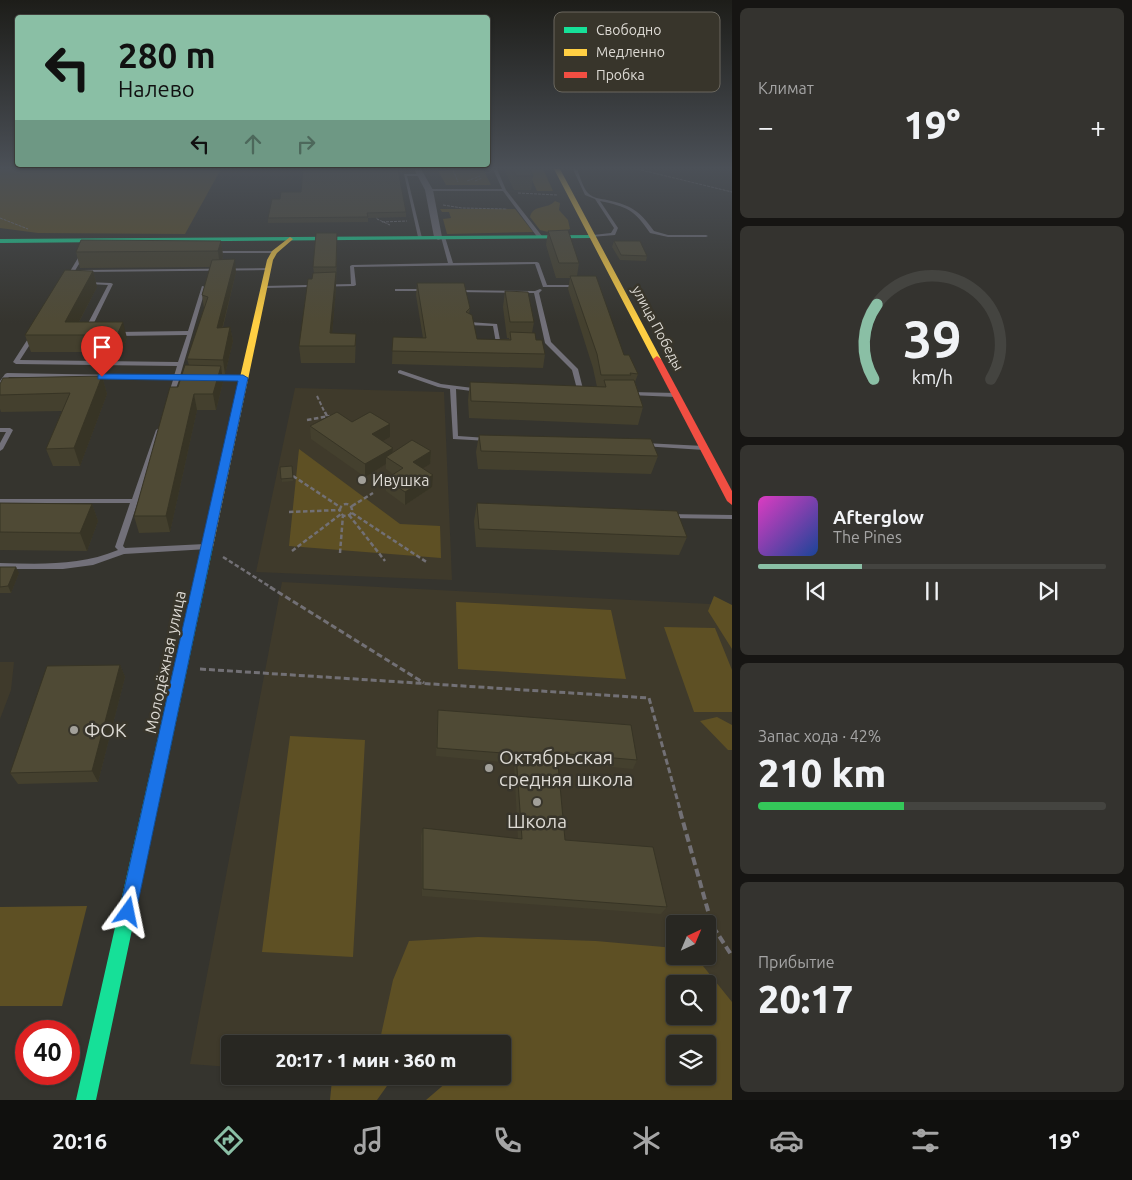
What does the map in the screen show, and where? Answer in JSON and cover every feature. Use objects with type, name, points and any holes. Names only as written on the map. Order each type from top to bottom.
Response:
[{"type":"street","points":[[436,220],[441,237]]},
{"type":"street","name":"улица Победы","points":[[585,220],[732,501]]},
{"type":"street","points":[[0,241],[94,243],[593,236]]},
{"type":"street","points":[[274,252],[290,239]]},
{"type":"street","name":"Молодёжная улица","points":[[86,1100],[243,378],[268,269],[274,252]]},
{"type":"lane","points":[[527,220],[540,237]]},
{"type":"lane","points":[[593,236],[613,234],[616,228],[611,220]]},
{"type":"lane","points":[[645,220],[652,232],[658,234],[706,236]]},
{"type":"lane","points":[[416,221],[420,237]]},
{"type":"lane","points":[[441,237],[451,264]]},
{"type":"lane","points":[[74,283],[65,283],[84,252]]},
{"type":"lane","points":[[204,252],[274,252]]},
{"type":"lane","points":[[264,287],[354,285],[352,266],[537,263],[545,286]]},
{"type":"lane","points":[[72,271],[268,269]]},
{"type":"lane","points":[[167,407],[210,270]]},
{"type":"lane","points":[[83,283],[111,284],[86,334],[95,334]]},
{"type":"lane","points":[[446,290],[536,292],[545,286],[584,286]]},
{"type":"lane","points":[[396,290],[436,290]]},
{"type":"lane","points":[[536,292],[548,342],[575,369],[581,393]]},
{"type":"lane","points":[[469,324],[495,325],[498,342],[518,342]]},
{"type":"lane","points":[[36,331],[16,362],[180,364]]},
{"type":"lane","points":[[114,334],[189,334]]},
{"type":"lane","points":[[538,342],[548,342]]},
{"type":"lane","points":[[400,372],[440,386],[485,390]]},
{"type":"lane","points":[[0,386],[7,375],[186,378]]},
{"type":"lane","points":[[205,378],[243,378]]},
{"type":"lane","points":[[453,388],[455,438],[495,440]]},
{"type":"lane","points":[[572,392],[591,393]]},
{"type":"lane","points":[[619,394],[676,395]]},
{"type":"lane","points":[[123,551],[120,547],[160,426]]},
{"type":"lane","points":[[0,430],[10,430],[0,449]]},
{"type":"lane","points":[[634,445],[704,448]]},
{"type":"lane","points":[[0,501],[134,501]]},
{"type":"lane","points":[[662,516],[732,517]]},
{"type":"lane","points":[[0,566],[69,566],[104,560],[123,551],[207,547]]},
{"type":"path","points":[[381,222],[416,221]]},
{"type":"path","points":[[381,222],[396,227]]},
{"type":"path","points":[[317,396],[327,416]]},
{"type":"path","points":[[307,420],[327,416],[334,417]]},
{"type":"path","points":[[293,476],[339,508],[342,515],[340,553]]},
{"type":"path","points":[[289,512],[339,508],[346,505],[352,506],[373,493]]},
{"type":"path","points":[[351,514],[354,510],[352,506]]},
{"type":"path","points":[[351,514],[385,561]]},
{"type":"path","points":[[292,551],[342,515],[351,514],[428,563]]},
{"type":"path","points":[[207,547],[425,684]]},
{"type":"path","points":[[181,667],[649,698],[712,925],[732,956]]},
{"type":"shaded area","points":[[0,220],[193,220],[185,234],[38,233],[0,228]]},
{"type":"shaded area","points":[[443,220],[524,220],[533,232],[447,234]]},
{"type":"shaded area","points":[[533,220],[568,220],[570,229],[556,234],[540,230]]},
{"type":"shaded area","name":"Ивушка","points":[[295,388],[444,392],[452,580],[256,572]]},
{"type":"shaded area","points":[[299,449],[400,524],[440,526],[441,558],[289,546]]},
{"type":"shaded area","name":"Октябрьская средняя школа","points":[[282,582],[729,605],[732,612],[732,1100],[450,1085],[511,1085],[511,1035],[221,1035],[221,1066],[190,1064]]},
{"type":"shaded area","points":[[714,596],[732,605],[732,649],[708,611]]},
{"type":"shaded area","points":[[456,602],[611,610],[626,679],[458,669]]},
{"type":"shaded area","points":[[664,627],[715,628],[732,670],[732,712],[694,712]]},
{"type":"shaded area","points":[[0,662],[14,662],[11,690],[0,719]]},
{"type":"shaded area","points":[[717,717],[732,725],[732,750],[728,750],[700,721]]},
{"type":"shaded area","points":[[290,736],[365,740],[353,957],[262,952]]},
{"type":"shaded area","points":[[87,906],[62,1006],[0,1006],[0,907]]},
{"type":"shaded area","points":[[478,937],[596,941],[666,947],[666,965],[702,965],[710,975],[666,975],[666,1025],[716,1025],[716,982],[732,1002],[732,1100],[426,1100],[444,1085],[511,1085],[511,1035],[381,1035],[393,980],[409,941]]},
{"type":"shaded area","points":[[332,1085],[388,1085],[377,1100],[330,1100]]},
{"type":"building","points":[[568,230],[579,263],[559,263],[548,231]]},
{"type":"building","points":[[316,233],[337,233],[336,267],[313,267]]},
{"type":"building","points":[[81,240],[221,241],[218,251],[76,252]]},
{"type":"building","points":[[614,241],[640,241],[647,256],[621,255]]},
{"type":"building","points":[[235,259],[217,328],[230,327],[223,360],[187,359],[208,297],[202,295],[212,260]]},
{"type":"building","points":[[65,270],[93,271],[65,322],[123,322],[117,335],[25,335]]},
{"type":"building","points":[[336,272],[330,333],[356,334],[355,346],[299,346],[308,279],[312,279],[313,273]]},
{"type":"building","points":[[570,276],[596,276],[624,355],[629,355],[638,374],[601,375],[597,354]]},
{"type":"building","points":[[417,283],[464,283],[470,308],[466,312],[472,315],[477,339],[511,340],[510,332],[535,333],[536,340],[542,340],[545,354],[392,351],[393,337],[426,338]]},
{"type":"building","points":[[505,291],[528,292],[534,322],[510,322]]},
{"type":"building","points":[[185,365],[221,366],[213,394],[194,394],[166,516],[134,516],[170,387],[178,387]]},
{"type":"building","points":[[102,376],[74,448],[46,449],[70,393],[0,395],[0,384],[3,378]]},
{"type":"building","points":[[604,380],[634,380],[643,407],[471,401],[470,382],[606,387]]},
{"type":"building","points":[[337,412],[352,422],[370,412],[390,424],[372,434],[393,448],[365,464],[310,426]]},
{"type":"building","points":[[479,435],[651,439],[658,456],[481,451]]},
{"type":"building","points":[[412,440],[431,451],[413,462],[433,475],[405,492],[386,479],[403,468],[386,457]]},
{"type":"building","points":[[292,466],[293,478],[281,479],[280,467]]},
{"type":"building","points":[[0,503],[92,504],[80,533],[0,532]]},
{"type":"building","points":[[477,503],[677,511],[687,537],[479,529]]},
{"type":"building","points":[[0,567],[16,567],[8,586],[0,587]]},
{"type":"building","name":"ФОК","points":[[120,665],[92,771],[10,773],[47,666]]},
{"type":"building","name":"Школа","points":[[438,710],[631,725],[637,760],[557,753],[565,840],[653,847],[667,907],[423,889],[423,828],[522,839],[516,754],[437,748]]},
{"type":"traffic: fast","points":[[0,241],[593,236]]},
{"type":"traffic: fast","points":[[86,1100],[207,547]]},
{"type":"traffic: slow","points":[[584,220],[657,359]]},
{"type":"traffic: slow","points":[[207,547],[270,260],[274,252],[290,239]]},
{"type":"traffic: jam","points":[[657,359],[732,501]]},
{"type":"place","name":"Ивушка","points":[[362,480]]},
{"type":"place","name":"ФОК","points":[[74,730]]},
{"type":"place","name":"Октябрьская средняя школа","points":[[489,768]]},
{"type":"place","name":"Школа","points":[[537,802]]},
{"type":"route","points":[[102,377],[243,378],[128,912]]}]
